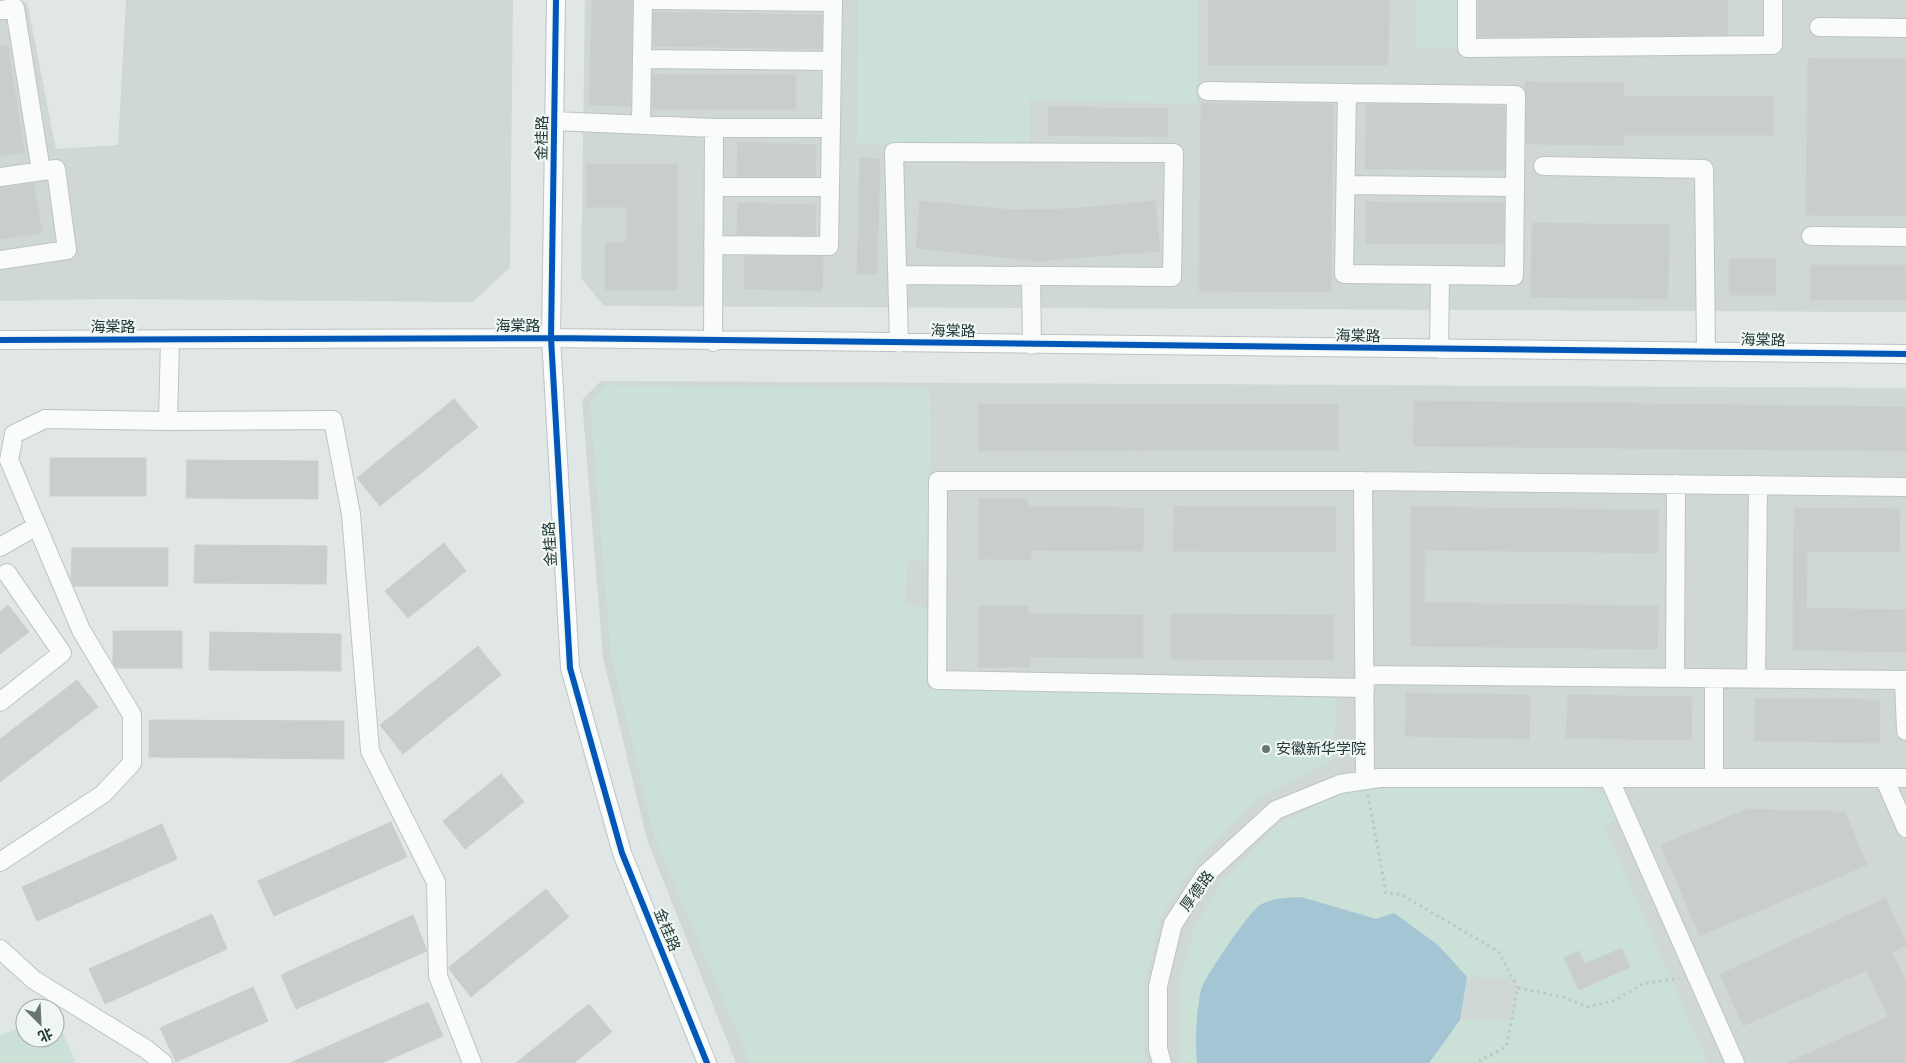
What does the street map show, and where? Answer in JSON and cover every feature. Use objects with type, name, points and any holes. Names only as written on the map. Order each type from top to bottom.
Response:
[{"type":"street","name":"金桂路","points":[[556,0],[551,338],[570,668],[622,854],[707,1063]]},
{"type":"street","points":[[641,125],[643,0]]},
{"type":"street","points":[[655,0],[833,2],[829,246],[713,245]]},
{"type":"street","points":[[1467,0],[1467,48],[1773,45],[1773,0]]},
{"type":"street","points":[[0,10],[15,8],[41,171]]},
{"type":"street","points":[[1819,27],[1906,28]]},
{"type":"street","points":[[642,59],[832,61]]},
{"type":"street","points":[[1207,91],[1516,95],[1514,276],[1344,274],[1347,93]]},
{"type":"street","points":[[554,121],[714,128],[831,128]]},
{"type":"street","points":[[713,342],[714,128]]},
{"type":"street","points":[[897,275],[1172,277],[1174,154],[894,152],[897,275],[899,343]]},
{"type":"street","points":[[1543,166],[1704,169],[1706,352]]},
{"type":"street","points":[[0,177],[56,169],[68,250],[0,260]]},
{"type":"street","points":[[1346,185],[1515,187]]},
{"type":"street","points":[[714,187],[830,187]]},
{"type":"street","points":[[1811,236],[1906,236]]},
{"type":"street","points":[[1439,349],[1440,275]]},
{"type":"street","points":[[1031,276],[1032,344]]},
{"type":"street","name":"海棠路","points":[[0,340],[551,338],[713,342],[1906,354]]},
{"type":"street","points":[[168,421],[170,340]]},
{"type":"street","points":[[0,862],[103,794],[132,763],[132,715],[81,630],[9,460],[14,434],[45,419],[168,421],[333,420],[351,514],[370,751],[436,882],[438,976],[472,1063]]},
{"type":"street","points":[[1906,487],[1363,481],[938,480],[937,680],[1365,682],[1675,678],[1905,680],[1906,731]]},
{"type":"street","points":[[1363,481],[1365,780]]},
{"type":"street","points":[[1675,678],[1676,484]]},
{"type":"street","points":[[1756,679],[1758,485]]},
{"type":"street","points":[[0,547],[37,526]]},
{"type":"street","points":[[0,702],[62,653],[2,571]]},
{"type":"street","points":[[1714,678],[1714,778]]},
{"type":"street","name":"厚德路","points":[[1162,1063],[1158,1050],[1158,986],[1173,924],[1206,875],[1276,810],[1340,784],[1379,778],[1906,778]]},
{"type":"street","points":[[1609,778],[1735,1063]]},
{"type":"street","points":[[1884,778],[1906,828]]},
{"type":"street","points":[[0,949],[34,980],[146,1050],[163,1063]]},
{"type":"path","points":[[1365,780],[1386,893],[1400,894],[1498,951],[1518,988],[1506,1048],[1475,1063]]},
{"type":"path","points":[[1518,988],[1563,997],[1588,1007],[1616,1000],[1642,984],[1696,975]]},
{"type":"shaded area","points":[[126,0],[513,0],[510,267],[473,302],[110,299],[0,301],[0,6],[27,2],[56,149],[118,145]]},
{"type":"shaded area","points":[[585,0],[1906,0],[1906,312],[604,306],[581,278]]},
{"type":"shaded area","name":"安徽新华学院","points":[[601,381],[1906,388],[1906,1063],[736,1063],[647,840],[603,657],[582,400]]},
{"type":"green space","points":[[858,0],[1198,0],[1197,104],[1029,100],[1030,144],[857,144]]},
{"type":"green space","points":[[1415,0],[1461,0],[1460,49],[1415,49]]},
{"type":"green space","points":[[605,385],[930,388],[931,560],[907,561],[905,605],[930,608],[927,687],[1336,698],[1334,760],[1258,799],[1201,855],[1161,917],[1144,986],[1145,1054],[1148,1063],[750,1063],[655,839],[611,655],[590,402]]},
{"type":"green space","points":[[1383,786],[1589,788],[1604,793],[1617,819],[1604,826],[1708,1063],[1429,1063],[1460,1020],[1514,1020],[1517,978],[1467,977],[1438,945],[1416,929],[1301,897],[1195,1043],[1197,1063],[1181,1063],[1179,986],[1194,928],[1224,878],[1280,823],[1340,794]]},
{"type":"green space","points":[[15,1029],[15,1048],[65,1048],[65,1038],[76,1063],[0,1063],[0,1036]]},
{"type":"water","points":[[1301,897],[1376,919],[1394,913],[1438,945],[1467,977],[1460,1020],[1429,1063],[1197,1063],[1196,1036],[1201,990],[1218,960],[1237,932],[1260,905],[1285,898]]},
{"type":"building","points":[[592,0],[632,0],[631,106],[589,105]]},
{"type":"building","points":[[1208,0],[1389,0],[1388,65],[1208,65]]},
{"type":"building","points":[[1478,0],[1728,0],[1727,35],[1478,37]]},
{"type":"building","points":[[653,12],[822,15],[822,49],[653,46]]},
{"type":"building","points":[[8,45],[24,152],[0,156],[0,46]]},
{"type":"building","points":[[1808,58],[1906,59],[1906,216],[1806,215]]},
{"type":"building","points":[[652,74],[796,75],[796,109],[652,109]]},
{"type":"building","points":[[1525,82],[1624,83],[1624,96],[1774,97],[1773,135],[1624,135],[1624,145],[1526,144]]},
{"type":"building","points":[[1201,103],[1333,104],[1331,292],[1199,291]]},
{"type":"building","points":[[1366,104],[1505,106],[1505,170],[1365,169]]},
{"type":"building","points":[[1049,107],[1168,109],[1167,137],[1048,135]]},
{"type":"building","points":[[738,142],[816,145],[815,176],[737,176]]},
{"type":"building","points":[[860,158],[880,159],[877,274],[857,274]]},
{"type":"building","points":[[586,164],[678,164],[677,290],[605,290],[605,243],[626,242],[626,207],[586,207]]},
{"type":"building","points":[[34,183],[42,233],[0,239],[0,188]]},
{"type":"building","points":[[920,201],[1012,210],[1067,209],[1155,201],[1160,251],[1037,261],[916,248]]},
{"type":"building","points":[[1366,202],[1504,203],[1504,244],[1366,244]]},
{"type":"building","points":[[738,203],[816,205],[815,235],[737,235]]},
{"type":"building","points":[[1532,223],[1669,225],[1668,299],[1531,297]]},
{"type":"building","points":[[745,256],[823,257],[822,291],[744,289]]},
{"type":"building","points":[[1729,259],[1776,259],[1776,295],[1729,295]]},
{"type":"building","points":[[1811,265],[1906,265],[1906,300],[1810,300]]},
{"type":"building","points":[[454,399],[478,427],[380,506],[357,478]]},
{"type":"building","points":[[1414,401],[1906,407],[1906,451],[1413,446]]},
{"type":"building","points":[[978,404],[1338,404],[1338,450],[978,451]]},
{"type":"building","points":[[50,458],[146,458],[146,496],[50,496]]},
{"type":"building","points":[[187,460],[318,461],[318,499],[186,498]]},
{"type":"building","points":[[979,499],[1028,499],[1028,507],[1144,508],[1143,551],[1031,550],[1031,560],[979,559]]},
{"type":"building","points":[[1174,506],[1336,507],[1336,552],[1173,551]]},
{"type":"building","points":[[1411,507],[1658,510],[1658,553],[1425,550],[1424,603],[1658,606],[1657,649],[1411,646]]},
{"type":"building","points":[[1794,508],[1900,509],[1899,552],[1807,551],[1806,608],[1906,610],[1906,652],[1793,650]]},
{"type":"building","points":[[444,543],[466,571],[408,618],[385,591]]},
{"type":"building","points":[[195,545],[327,546],[326,584],[194,583]]},
{"type":"building","points":[[72,548],[168,548],[168,586],[74,586],[71,580]]},
{"type":"building","points":[[8,605],[29,632],[0,654],[0,612]]},
{"type":"building","points":[[979,606],[1028,606],[1028,614],[1143,615],[1143,658],[1030,657],[1030,667],[978,667]]},
{"type":"building","points":[[1171,614],[1334,615],[1334,660],[1171,659]]},
{"type":"building","points":[[113,631],[182,631],[182,668],[116,668],[113,663]]},
{"type":"building","points":[[210,632],[341,634],[341,671],[209,670]]},
{"type":"building","points":[[478,646],[501,675],[403,754],[380,725]]},
{"type":"building","points":[[77,680],[98,707],[0,782],[0,739]]},
{"type":"building","points":[[1406,693],[1530,695],[1529,739],[1405,736]]},
{"type":"building","points":[[1568,695],[1692,697],[1691,740],[1566,738]]},
{"type":"building","points":[[1755,698],[1880,700],[1879,743],[1754,741]]},
{"type":"building","points":[[149,720],[344,721],[344,759],[149,757]]},
{"type":"building","points":[[501,774],[524,802],[465,849],[443,821]]},
{"type":"building","points":[[1747,809],[1845,812],[1867,865],[1700,936],[1661,845]]},
{"type":"building","points":[[391,822],[407,857],[274,916],[258,881]]},
{"type":"building","points":[[162,824],[177,859],[37,921],[22,887]]},
{"type":"building","points":[[546,889],[569,917],[471,997],[448,968]]},
{"type":"building","points":[[1886,898],[1906,944],[1906,946],[1892,952],[1906,982],[1906,1063],[1787,1063],[1888,1017],[1867,970],[1743,1026],[1720,974]]},
{"type":"building","points":[[212,914],[227,949],[105,1004],[89,969]]},
{"type":"building","points":[[413,915],[427,951],[296,1009],[281,975]]},
{"type":"building","points":[[1622,948],[1630,967],[1579,990],[1564,958],[1579,951],[1585,964]]},
{"type":"building","points":[[253,987],[268,1021],[176,1062],[160,1028]]},
{"type":"building","points":[[428,1002],[443,1036],[382,1063],[290,1063]]},
{"type":"building","points":[[589,1004],[612,1032],[574,1063],[516,1063]]},
{"type":"cycle path","points":[[556,0],[551,338],[570,668],[622,853],[707,1063]]},
{"type":"cycle path","points":[[0,340],[551,338],[1906,354]]},
{"type":"place","name":"安徽新华学院","points":[[1266,749]]}]
